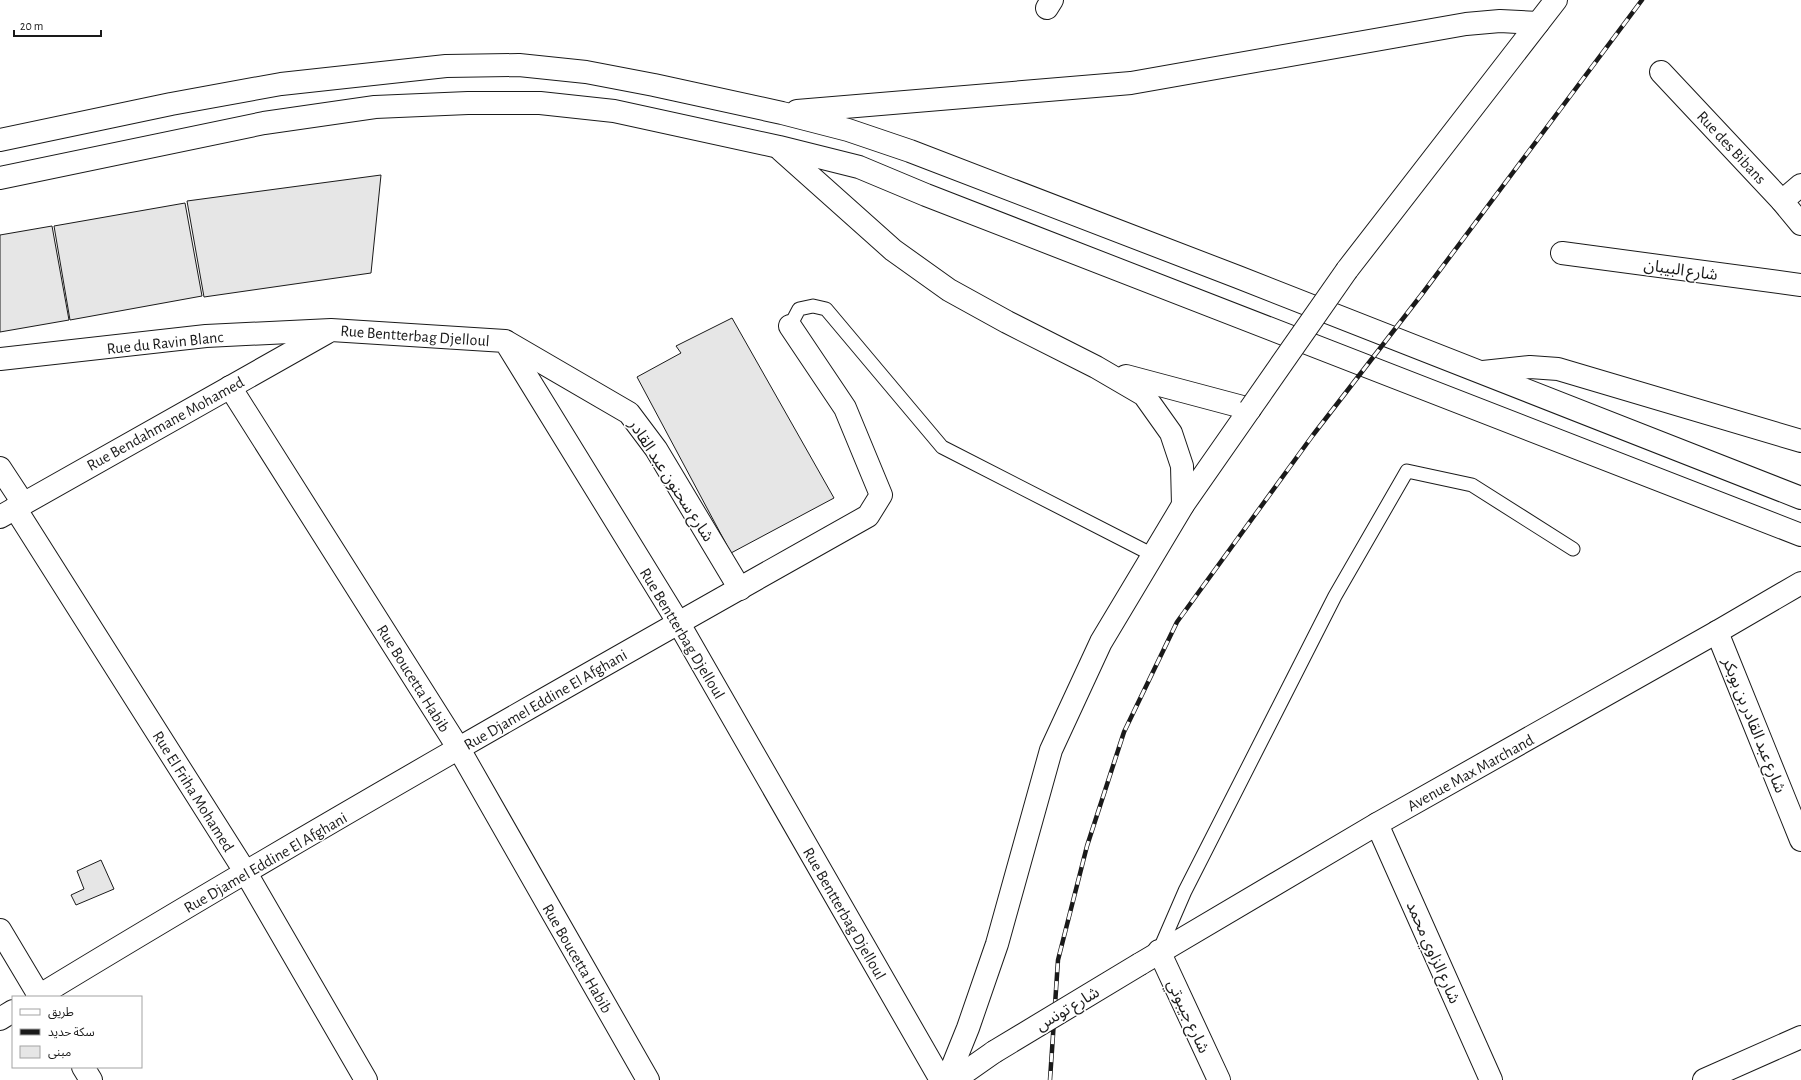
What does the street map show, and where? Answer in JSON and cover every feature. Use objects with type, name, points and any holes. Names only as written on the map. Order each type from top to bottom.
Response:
[{"type":"main road","points":[[947,1080],[968,1028],[997,944],[1051,750],[1101,642],[1183,505],[1347,270],[1556,0]]},
{"type":"main road","points":[[782,113],[1131,83],[1466,24],[1500,21],[1538,24]]},
{"type":"main road","points":[[0,140],[171,104],[281,84],[446,66],[519,65],[586,72],[654,85],[782,113],[848,130],[910,151],[1231,274],[1801,498]]},
{"type":"main road","name":"Rue des Bibans","points":[[1661,72],[1782,201],[1801,224]]},
{"type":"main road","points":[[0,178],[264,123],[375,107],[468,103],[540,103],[614,111],[779,147],[859,167],[926,195],[1801,535]]},
{"type":"main road","points":[[779,147],[894,250],[949,290],[1144,395],[1171,433],[1182,466],[1183,505]]},
{"type":"main road","points":[[1782,201],[1801,185]]},
{"type":"main road","name":"شارع البيبان","points":[[1562,253],[1801,285]]},
{"type":"main road","name":"Rue Djamel Eddine El Afghani","points":[[39,996],[246,873],[678,622],[868,516],[881,494],[845,408],[790,326]]},
{"type":"main road","name":"Rue Bentterbag Djelloul","points":[[331,330],[505,341],[678,622],[941,1080]]},
{"type":"main road","name":"Rue du Ravin Blanc","points":[[0,359],[206,336],[331,330]]},
{"type":"main road","name":"Rue Bendahmane Mohamed","points":[[13,509],[331,330]]},
{"type":"main road","name":"شارع سحنون عبد القادر","points":[[505,341],[629,413],[656,449],[740,588]]},
{"type":"main road","points":[[1480,373],[1530,367],[1558,369],[1801,441]]},
{"type":"main road","points":[[1096,368],[1250,409]]},
{"type":"main road","name":"Rue Boucetta Habib","points":[[230,387],[459,749],[648,1080]]},
{"type":"main road","name":"Rue El Friha Mohamed","points":[[0,468],[13,509],[246,873],[366,1080]]},
{"type":"main road","name":"Avenue Max Marchand","points":[[1140,964],[1159,951],[1377,824],[1717,632],[1797,585]]},
{"type":"main road","name":"شارع عبد القادر بن بوبكر","points":[[1717,632],[1801,840]]},
{"type":"main road","name":"شارع الزاوي محمد","points":[[1377,824],[1491,1080]]},
{"type":"main road","points":[[0,930],[39,996]]},
{"type":"main road","name":"شارع جيبوتي","points":[[1159,951],[1219,1080]]},
{"type":"main road","name":"شارع تونس","points":[[954,1080],[994,1052],[1140,964]]},
{"type":"main road","points":[[0,1019],[12,1013]]},
{"type":"main road","points":[[1704,1080],[1729,1075],[1801,1037]]},
{"type":"main road","points":[[84,1068],[91,1080]]},
{"type":"lane","points":[[790,326],[799,309],[813,306],[826,309],[942,448],[1153,555]]},
{"type":"lane","points":[[1159,951],[1188,884],[1335,596],[1407,471],[1472,485],[1573,549]]},
{"type":"building","points":[[381,175],[371,273],[204,297],[187,201]]},
{"type":"building","points":[[185,203],[202,296],[70,320],[54,226]]},
{"type":"building","points":[[52,226],[69,320],[0,332],[0,235]]},
{"type":"building","points":[[732,318],[834,498],[731,553],[637,377],[681,353],[676,346]]},
{"type":"building","points":[[101,860],[114,889],[76,905],[71,895],[84,889],[77,871]]},
{"type":"railway","points":[[1050,1080],[1058,960],[1087,846],[1124,732],[1177,622],[1313,435],[1422,294],[1642,0]]}]
